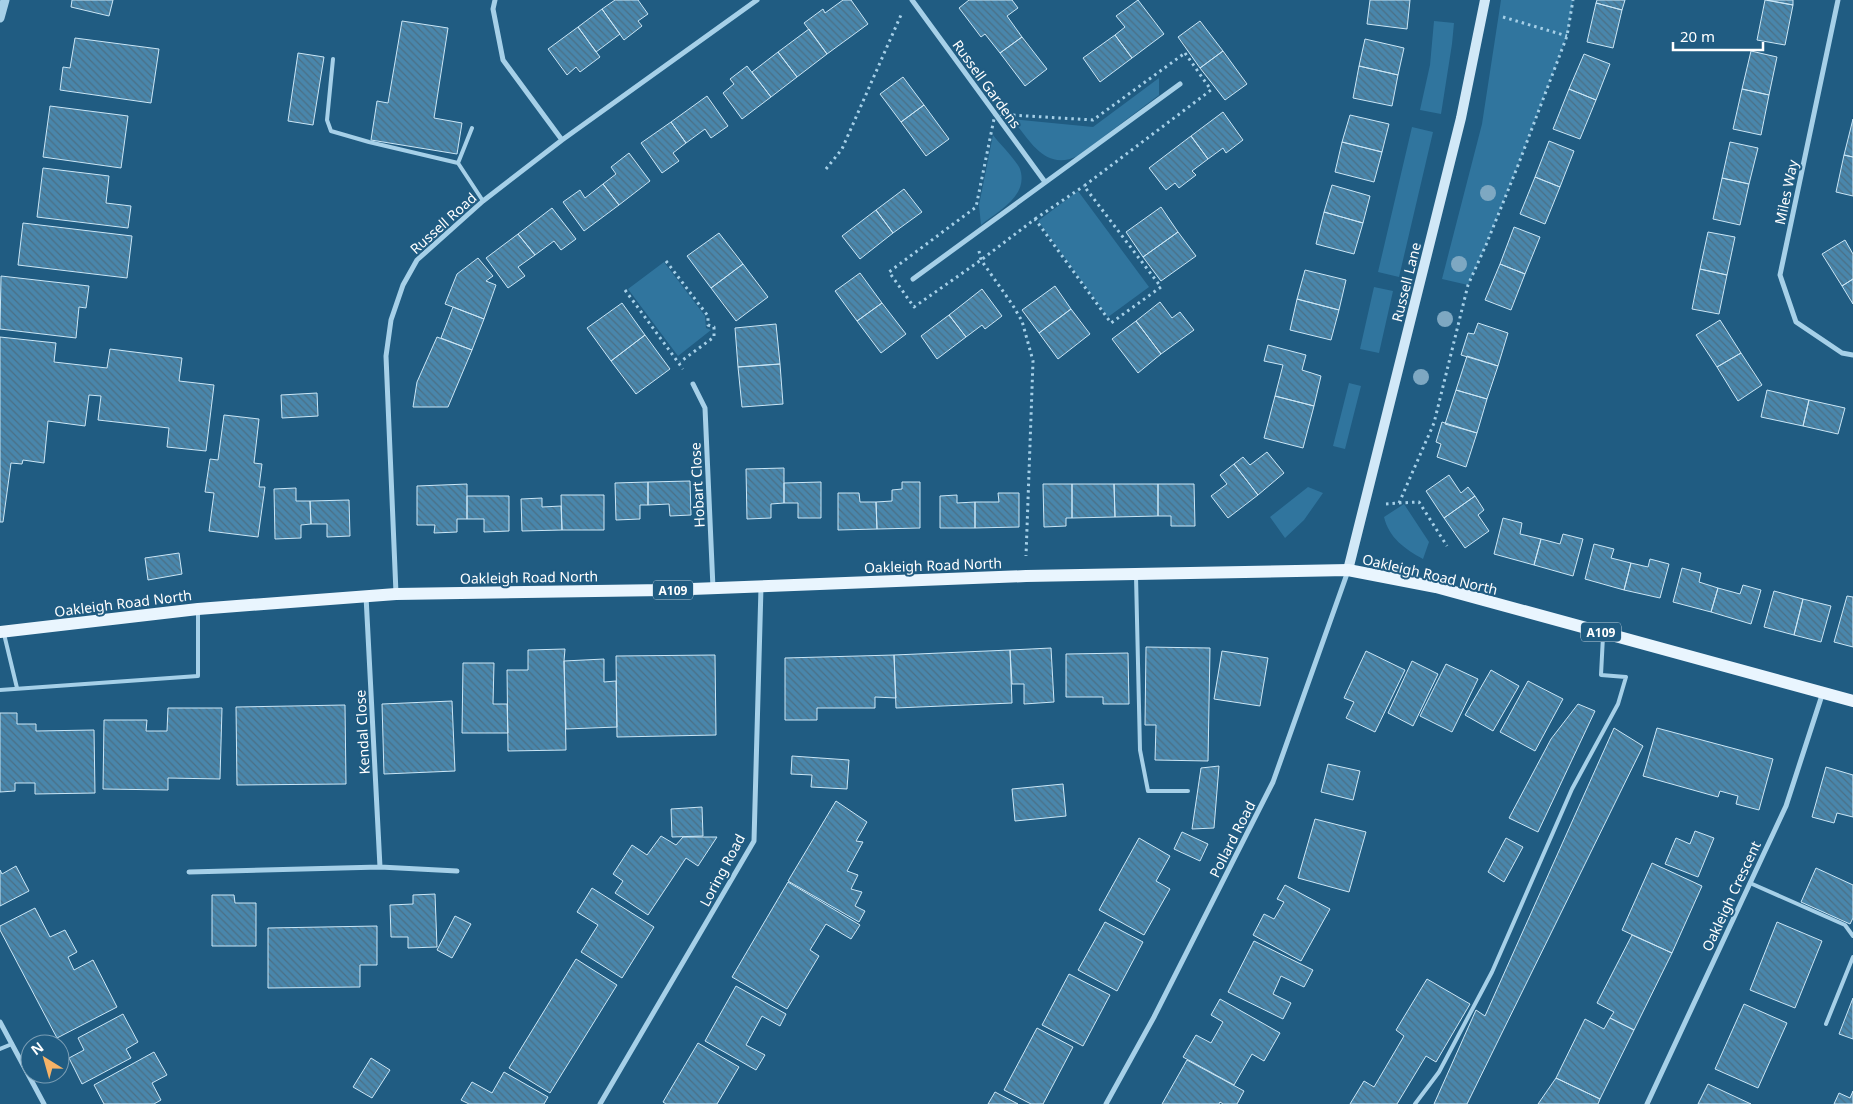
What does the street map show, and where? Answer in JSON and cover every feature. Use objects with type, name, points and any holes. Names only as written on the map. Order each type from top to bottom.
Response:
[{"type":"main road","name":"Russell Lane","points":[[1348,570],[1461,118],[1485,0]]},
{"type":"main road","name":"Oakleigh Road North","points":[[2,632],[198,609],[366,595],[761,587],[1026,576],[1348,570],[1436,587],[1853,701]]},
{"type":"street","points":[[0,18],[5,0]]},
{"type":"street","points":[[494,0],[493,9],[503,60],[562,140]]},
{"type":"street","name":"Russell Road","points":[[396,594],[386,356],[391,320],[402,285],[417,260],[483,201],[562,140],[757,0]]},
{"type":"street","name":"Russell Gardens","points":[[912,0],[1045,182]]},
{"type":"street","name":"Miles Way","points":[[1838,0],[1780,275],[1796,322],[1842,353],[1853,355]]},
{"type":"street","points":[[913,279],[1180,84]]},
{"type":"street","name":"Hobart Close","points":[[693,384],[705,408],[713,588]]},
{"type":"street","name":"Pollard Road","points":[[1106,1104],[1154,1017],[1273,782],[1348,570]]},
{"type":"street","name":"Loring Road","points":[[600,1104],[754,841],[761,587]]},
{"type":"street","name":"Kendal Close","points":[[366,595],[380,867]]},
{"type":"street","name":"Oakleigh Crescent","points":[[1647,1104],[1786,806],[1823,692]]},
{"type":"street","points":[[189,872],[380,867],[457,871]]},
{"type":"street","points":[[0,1022],[44,1104]]},
{"type":"lane","points":[[333,59],[326,120],[331,131],[458,163],[483,201]]},
{"type":"lane","points":[[458,163],[472,128]]},
{"type":"lane","points":[[1136,575],[1140,750],[1148,791],[1188,791]]},
{"type":"lane","points":[[0,690],[198,676],[198,609]]},
{"type":"lane","points":[[2,632],[17,688]]},
{"type":"lane","points":[[1415,1104],[1438,1072],[1492,972],[1572,789],[1618,704],[1626,677],[1600,675],[1603,633]]},
{"type":"lane","points":[[1750,882],[1845,925],[1853,936]]},
{"type":"lane","points":[[1826,1024],[1853,957]]},
{"type":"lane","points":[[0,1050],[12,1044]]},
{"type":"path","points":[[1399,503],[1434,423],[1468,285],[1517,168],[1567,36],[1572,0]]},
{"type":"path","points":[[826,169],[842,149],[901,14],[917,6]]},
{"type":"path","points":[[1484,12],[1567,36]]},
{"type":"path","points":[[1186,53],[1211,90],[1084,186],[914,307],[889,272],[976,207],[995,114],[1093,120],[1186,53]]},
{"type":"path","points":[[1036,219],[1111,323],[1161,287],[1084,186]]},
{"type":"path","points":[[977,234],[981,260],[1022,321],[1033,361],[1026,576]]},
{"type":"path","points":[[666,261],[708,316],[708,325],[714,327],[714,337],[680,362]]},
{"type":"path","points":[[625,290],[680,362],[693,384]]},
{"type":"path","points":[[1385,504],[1418,502],[1447,546]]},
{"type":"shaded area","points":[[1501,0],[1573,0],[1567,36],[1517,168],[1468,285],[1442,279],[1482,124]]},
{"type":"shaded area","points":[[1434,21],[1454,23],[1441,114],[1420,110],[1430,65]]},
{"type":"shaded area","points":[[1159,78],[1159,95],[1078,156],[1066,160],[1056,160],[1040,152],[1012,119],[1093,127]]},
{"type":"shaded area","points":[[1412,127],[1433,132],[1399,277],[1378,272]]},
{"type":"shaded area","points":[[993,135],[1020,169],[1022,179],[1016,195],[1010,202],[981,225],[979,205]]},
{"type":"shaded area","points":[[1078,191],[1149,287],[1108,317],[1038,221]]},
{"type":"shaded area","points":[[664,262],[705,316],[706,328],[711,330],[678,356],[628,289]]},
{"type":"shaded area","points":[[1374,287],[1393,291],[1379,353],[1360,349]]},
{"type":"shaded area","points":[[1349,383],[1361,386],[1345,449],[1333,446]]},
{"type":"shaded area","points":[[1308,487],[1323,493],[1304,520],[1285,538],[1270,517]]},
{"type":"shaded area","points":[[1404,504],[1429,542],[1423,559],[1399,542],[1386,524],[1384,517]]},
{"type":"building","points":[[72,0],[113,0],[109,16],[71,7]]},
{"type":"building","points":[[615,0],[638,0],[648,14],[638,21],[642,26],[624,40],[602,9]]},
{"type":"building","points":[[843,0],[851,0],[868,24],[827,54],[804,23],[823,9],[825,13]]},
{"type":"building","points":[[969,0],[1012,0],[1018,8],[1007,16],[1022,37],[1000,53],[985,34],[981,37],[959,8]]},
{"type":"building","points":[[1138,0],[1164,34],[1132,58],[1115,35],[1125,27],[1116,16]]},
{"type":"building","points":[[1370,0],[1410,0],[1407,29],[1367,24]]},
{"type":"building","points":[[1597,0],[1625,0],[1622,10],[1596,3]]},
{"type":"building","points":[[1765,0],[1793,5],[1785,45],[1757,40]]},
{"type":"building","points":[[1767,0],[1793,0],[1793,5]]},
{"type":"building","points":[[1596,3],[1622,10],[1613,48],[1587,42]]},
{"type":"building","points":[[602,9],[620,34],[596,52],[578,27]]},
{"type":"building","points":[[402,21],[448,28],[434,118],[462,123],[457,154],[371,140],[377,101],[388,103]]},
{"type":"building","points":[[1200,21],[1223,51],[1200,68],[1178,37]]},
{"type":"building","points":[[578,27],[600,57],[580,72],[576,67],[567,75],[548,49]]},
{"type":"building","points":[[809,29],[827,54],[797,77],[778,52]]},
{"type":"building","points":[[1115,35],[1132,58],[1100,82],[1083,58]]},
{"type":"building","points":[[1022,37],[1047,69],[1025,86],[1000,53]]},
{"type":"building","points":[[75,38],[159,49],[151,103],[60,90],[63,67],[70,68]]},
{"type":"building","points":[[1365,39],[1404,48],[1398,75],[1359,66]]},
{"type":"building","points":[[1223,51],[1247,84],[1225,100],[1200,68]]},
{"type":"building","points":[[1751,51],[1777,57],[1769,95],[1742,89]]},
{"type":"building","points":[[778,52],[797,77],[771,97],[752,72]]},
{"type":"building","points":[[298,53],[324,57],[313,125],[288,121]]},
{"type":"building","points":[[1584,54],[1610,64],[1596,100],[1569,89]]},
{"type":"building","points":[[747,66],[771,97],[742,119],[723,93],[734,84],[730,79]]},
{"type":"building","points":[[1359,66],[1398,75],[1392,106],[1353,98]]},
{"type":"building","points":[[903,77],[924,105],[901,122],[880,94]]},
{"type":"building","points":[[1569,89],[1596,100],[1580,139],[1553,129]]},
{"type":"building","points":[[1742,89],[1769,95],[1761,135],[1733,129]]},
{"type":"building","points":[[707,96],[728,126],[711,138],[705,129],[686,143],[671,122]]},
{"type":"building","points":[[924,105],[949,139],[926,156],[901,122]]},
{"type":"building","points":[[50,106],[128,116],[121,168],[43,157]]},
{"type":"building","points":[[1223,112],[1243,140],[1226,153],[1223,148],[1208,159],[1191,136]]},
{"type":"building","points":[[1350,115],[1389,124],[1382,152],[1342,142]]},
{"type":"building","points":[[1853,119],[1853,157],[1844,155]]},
{"type":"building","points":[[671,122],[686,143],[673,153],[679,161],[662,173],[641,143]]},
{"type":"building","points":[[1191,136],[1208,159],[1192,171],[1196,175],[1179,188],[1175,183],[1166,190],[1149,168]]},
{"type":"building","points":[[1549,141],[1574,151],[1560,187],[1535,177]]},
{"type":"building","points":[[1342,142],[1382,152],[1374,182],[1335,172]]},
{"type":"building","points":[[1730,142],[1758,148],[1749,184],[1722,178]]},
{"type":"building","points":[[629,153],[650,181],[619,205],[603,184],[616,174],[611,167]]},
{"type":"building","points":[[1844,155],[1853,157],[1853,196],[1836,192]]},
{"type":"building","points":[[43,168],[109,176],[106,203],[131,206],[128,228],[37,217]]},
{"type":"building","points":[[1535,177],[1560,187],[1545,224],[1520,214]]},
{"type":"building","points":[[1722,178],[1749,184],[1740,225],[1713,219]]},
{"type":"building","points":[[603,184],[619,205],[584,231],[563,202],[580,190],[585,198]]},
{"type":"building","points":[[1332,185],[1370,196],[1363,223],[1324,212]]},
{"type":"building","points":[[904,189],[922,212],[893,233],[876,210]]},
{"type":"building","points":[[1161,207],[1178,232],[1143,257],[1126,232]]},
{"type":"building","points":[[552,208],[576,239],[561,250],[554,241],[535,255],[518,234]]},
{"type":"building","points":[[876,210],[893,233],[860,259],[842,236]]},
{"type":"building","points":[[1324,212],[1363,223],[1354,254],[1316,244]]},
{"type":"building","points":[[23,223],[132,236],[127,278],[18,265]]},
{"type":"building","points":[[1514,227],[1540,237],[1525,274],[1500,264]]},
{"type":"building","points":[[1178,232],[1196,256],[1161,281],[1143,257]]},
{"type":"building","points":[[1708,232],[1735,237],[1727,275],[1700,269]]},
{"type":"building","points":[[719,233],[743,264],[711,288],[687,256]]},
{"type":"building","points":[[518,234],[535,255],[518,267],[525,276],[508,288],[486,258]]},
{"type":"building","points":[[1845,240],[1853,254],[1853,279],[1842,286],[1822,254]]},
{"type":"building","points":[[478,258],[493,276],[486,281],[496,285],[484,319],[445,304],[457,274]]},
{"type":"building","points":[[743,264],[768,297],[736,321],[711,288]]},
{"type":"building","points":[[1500,264],[1525,274],[1511,310],[1485,300]]},
{"type":"building","points":[[1700,269],[1727,275],[1719,314],[1692,309]]},
{"type":"building","points":[[1305,270],[1346,280],[1339,310],[1297,299]]},
{"type":"building","points":[[860,273],[882,303],[857,321],[835,291]]},
{"type":"building","points":[[1,276],[89,286],[86,308],[79,307],[76,338],[0,329]]},
{"type":"building","points":[[1853,279],[1853,304],[1842,286]]},
{"type":"building","points":[[1055,286],[1071,309],[1039,333],[1022,310]]},
{"type":"building","points":[[982,289],[1002,316],[985,329],[982,325],[966,337],[949,315]]},
{"type":"building","points":[[1297,299],[1339,310],[1331,340],[1290,330]]},
{"type":"building","points":[[1160,302],[1172,318],[1180,312],[1194,330],[1161,354],[1136,321]]},
{"type":"building","points":[[622,303],[645,335],[611,361],[587,328]]},
{"type":"building","points":[[882,303],[906,334],[881,353],[857,321]]},
{"type":"building","points":[[453,307],[484,319],[472,350],[441,338]]},
{"type":"building","points":[[1071,309],[1090,334],[1058,359],[1039,333]]},
{"type":"building","points":[[949,315],[966,337],[937,359],[921,336]]},
{"type":"building","points":[[1720,320],[1741,353],[1717,367],[1696,335]]},
{"type":"building","points":[[1136,321],[1161,354],[1138,373],[1112,339]]},
{"type":"building","points":[[1478,323],[1508,333],[1498,366],[1461,355],[1468,333],[1474,334]]},
{"type":"building","points":[[776,324],[780,364],[738,367],[735,328]]},
{"type":"building","points":[[645,335],[670,369],[636,394],[611,361]]},
{"type":"building","points":[[0,337],[56,343],[54,362],[107,368],[110,349],[182,358],[179,381],[214,385],[206,451],[167,447],[169,428],[98,420],[101,396],[89,395],[85,426],[48,421],[44,463],[23,460],[22,464],[11,463],[3,522],[0,522]]},
{"type":"building","points":[[437,337],[472,350],[448,407],[413,407],[417,382]]},
{"type":"building","points":[[1268,345],[1306,355],[1302,370],[1321,376],[1314,406],[1275,396],[1283,365],[1264,361]]},
{"type":"building","points":[[1741,353],[1762,385],[1738,401],[1717,367]]},
{"type":"building","points":[[1467,356],[1498,366],[1487,399],[1456,390]]},
{"type":"building","points":[[780,364],[783,404],[742,407],[738,367]]},
{"type":"building","points":[[1456,390],[1487,399],[1477,433],[1445,424]]},
{"type":"building","points":[[1767,390],[1809,400],[1803,426],[1761,417]]},
{"type":"building","points":[[317,393],[318,416],[282,418],[281,395]]},
{"type":"building","points":[[1275,396],[1314,406],[1303,448],[1264,438]]},
{"type":"building","points":[[1809,400],[1845,408],[1838,434],[1803,426]]},
{"type":"building","points":[[224,415],[259,419],[254,463],[262,464],[259,487],[265,487],[258,537],[209,531],[214,493],[205,492],[210,459],[218,460]]},
{"type":"building","points":[[1442,422],[1477,433],[1466,467],[1437,457],[1441,444],[1436,442]]},
{"type":"building","points":[[1267,452],[1284,473],[1258,495],[1234,464],[1243,457],[1250,465]]},
{"type":"building","points":[[1234,464],[1258,495],[1228,518],[1211,496],[1227,484],[1220,475]]},
{"type":"building","points":[[784,468],[784,503],[771,504],[771,518],[747,519],[746,469]]},
{"type":"building","points":[[1449,475],[1461,493],[1468,487],[1475,496],[1444,518],[1426,491]]},
{"type":"building","points":[[690,481],[691,515],[670,516],[669,504],[648,505],[648,482]]},
{"type":"building","points":[[648,482],[648,505],[640,505],[640,519],[616,520],[615,483]]},
{"type":"building","points":[[821,482],[821,518],[798,518],[798,503],[784,503],[784,483]]},
{"type":"building","points":[[902,482],[920,482],[920,528],[877,529],[876,502],[892,501],[892,490],[902,489]]},
{"type":"building","points":[[467,484],[467,519],[457,519],[457,532],[434,533],[435,525],[417,525],[417,486]]},
{"type":"building","points":[[1043,484],[1072,484],[1072,518],[1066,518],[1066,526],[1044,527]]},
{"type":"building","points":[[1072,484],[1114,484],[1115,517],[1072,518]]},
{"type":"building","points":[[1114,484],[1158,484],[1158,516],[1115,517]]},
{"type":"building","points":[[1158,484],[1194,484],[1195,526],[1171,526],[1171,516],[1158,516]]},
{"type":"building","points":[[296,488],[296,501],[310,501],[311,524],[301,525],[301,538],[275,539],[274,489]]},
{"type":"building","points":[[838,493],[859,493],[860,502],[876,502],[877,529],[838,530]]},
{"type":"building","points":[[998,493],[1019,493],[1019,527],[975,528],[975,502],[999,502]]},
{"type":"building","points":[[561,495],[604,495],[604,530],[562,530]]},
{"type":"building","points":[[957,495],[957,503],[975,502],[975,528],[940,528],[940,496]]},
{"type":"building","points":[[467,496],[509,496],[509,531],[484,532],[484,519],[467,519]]},
{"type":"building","points":[[1475,496],[1484,510],[1478,515],[1489,531],[1465,548],[1444,518]]},
{"type":"building","points":[[542,498],[542,507],[561,506],[562,530],[522,531],[521,499]]},
{"type":"building","points":[[349,500],[350,536],[327,537],[327,524],[311,524],[310,501]]},
{"type":"building","points":[[1503,518],[1522,523],[1520,534],[1541,539],[1534,565],[1494,554]]},
{"type":"building","points":[[1563,534],[1583,539],[1573,576],[1534,565],[1541,539],[1560,544]]},
{"type":"building","points":[[1594,544],[1614,549],[1611,558],[1631,563],[1624,590],[1585,579]]},
{"type":"building","points":[[179,553],[182,574],[148,580],[145,558]]},
{"type":"building","points":[[1650,559],[1669,564],[1660,598],[1624,590],[1631,563],[1648,567]]},
{"type":"building","points":[[1682,568],[1701,573],[1699,582],[1718,588],[1711,612],[1673,602]]},
{"type":"building","points":[[1743,585],[1761,590],[1751,624],[1711,612],[1718,588],[1740,594]]},
{"type":"building","points":[[1774,591],[1803,599],[1794,635],[1764,627]]},
{"type":"building","points":[[1847,596],[1853,597],[1853,647],[1834,642]]},
{"type":"building","points":[[1803,599],[1831,606],[1821,642],[1794,635]]},
{"type":"building","points":[[1146,647],[1210,648],[1208,761],[1155,760],[1156,725],[1145,725]]},
{"type":"building","points":[[1051,648],[1054,702],[1024,704],[1024,684],[1012,684],[1010,650]]},
{"type":"building","points":[[565,649],[566,750],[508,751],[507,670],[528,670],[528,650]]},
{"type":"building","points":[[1010,650],[1012,703],[896,708],[894,655]]},
{"type":"building","points":[[1222,651],[1268,658],[1260,706],[1214,699]]},
{"type":"building","points":[[1366,651],[1405,670],[1375,732],[1346,718],[1354,702],[1344,698]]},
{"type":"building","points":[[1128,653],[1129,704],[1103,704],[1103,697],[1066,697],[1066,654]]},
{"type":"building","points":[[715,655],[716,735],[617,737],[616,656]]},
{"type":"building","points":[[894,655],[896,698],[875,697],[875,708],[817,708],[817,720],[785,720],[785,658]]},
{"type":"building","points":[[604,659],[604,682],[616,681],[617,727],[566,729],[564,661]]},
{"type":"building","points":[[1412,661],[1438,674],[1413,726],[1388,713]]},
{"type":"building","points":[[463,663],[494,663],[493,704],[507,704],[508,733],[462,733]]},
{"type":"building","points":[[1446,664],[1478,679],[1452,732],[1420,716]]},
{"type":"building","points":[[1491,670],[1519,686],[1493,731],[1465,715]]},
{"type":"building","points":[[1528,681],[1563,699],[1535,751],[1500,732]]},
{"type":"building","points":[[452,701],[455,771],[384,774],[382,704]]},
{"type":"building","points":[[1578,704],[1595,711],[1538,832],[1509,818],[1551,739]]},
{"type":"building","points":[[345,705],[346,784],[237,785],[236,707]]},
{"type":"building","points":[[168,708],[222,708],[220,779],[168,778],[168,790],[103,789],[104,720],[147,720],[146,731],[167,731]]},
{"type":"building","points":[[0,713],[17,713],[17,724],[36,724],[36,731],[94,730],[95,793],[35,794],[35,783],[15,783],[15,791],[0,792]]},
{"type":"building","points":[[1614,728],[1643,746],[1467,1104],[1434,1104],[1476,1010],[1485,1016]]},
{"type":"building","points":[[1657,728],[1773,759],[1759,810],[1736,804],[1738,796],[1720,791],[1718,797],[1643,776]]},
{"type":"building","points":[[792,756],[849,760],[847,789],[811,787],[812,775],[791,774]]},
{"type":"building","points":[[1328,764],[1360,771],[1353,800],[1321,792]]},
{"type":"building","points":[[1219,766],[1214,828],[1192,829],[1201,768]]},
{"type":"building","points":[[1826,767],[1853,775],[1853,817],[1837,813],[1834,823],[1812,817]]},
{"type":"building","points":[[1063,784],[1066,816],[1015,821],[1012,789]]},
{"type":"building","points":[[836,801],[867,822],[856,841],[863,842],[847,871],[858,875],[851,889],[862,892],[855,906],[865,911],[859,922],[788,881]]},
{"type":"building","points":[[702,807],[703,836],[672,837],[671,809]]},
{"type":"building","points":[[1315,819],[1366,832],[1349,892],[1298,878]]},
{"type":"building","points":[[1695,831],[1714,838],[1698,877],[1665,864],[1676,838],[1690,844]]},
{"type":"building","points":[[1182,832],[1208,844],[1200,861],[1174,849]]},
{"type":"building","points":[[661,836],[676,845],[683,837],[717,837],[698,866],[686,858],[648,915],[615,893],[623,881],[613,874],[632,845],[647,855]]},
{"type":"building","points":[[1139,838],[1170,856],[1156,881],[1170,889],[1144,935],[1099,910]]},
{"type":"building","points":[[1506,838],[1523,847],[1504,882],[1488,872]]},
{"type":"building","points":[[1652,863],[1702,886],[1672,953],[1622,930]]},
{"type":"building","points":[[16,866],[29,891],[0,906],[0,870],[2,874]]},
{"type":"building","points":[[1816,868],[1853,885],[1853,918],[1850,924],[1801,902]]},
{"type":"building","points":[[788,882],[860,925],[851,939],[826,924],[810,950],[819,956],[787,1009],[732,977]]},
{"type":"building","points":[[1285,885],[1330,909],[1301,961],[1253,935],[1264,914],[1274,919],[1284,902],[1277,899]]},
{"type":"building","points":[[592,888],[654,927],[622,978],[581,952],[598,925],[577,912]]},
{"type":"building","points":[[435,894],[437,947],[408,948],[408,937],[391,937],[390,905],[413,904],[413,895]]},
{"type":"building","points":[[212,895],[234,895],[235,903],[256,903],[256,946],[212,946]]},
{"type":"building","points":[[35,908],[50,937],[65,930],[77,952],[68,957],[74,970],[93,960],[117,1007],[65,1034],[55,1034],[0,930],[0,926]]},
{"type":"building","points":[[455,916],[471,924],[452,958],[437,950]]},
{"type":"building","points":[[1105,922],[1143,942],[1117,991],[1078,970]]},
{"type":"building","points":[[1777,922],[1822,941],[1795,1008],[1750,990]]},
{"type":"building","points":[[377,926],[377,965],[360,965],[360,987],[268,988],[268,928]]},
{"type":"building","points":[[1632,935],[1672,953],[1634,1030],[1610,1018],[1614,1012],[1597,1003]]},
{"type":"building","points":[[1254,941],[1313,970],[1304,987],[1281,976],[1273,994],[1291,1003],[1283,1019],[1228,992]]},
{"type":"building","points":[[576,959],[617,985],[550,1093],[509,1068]]},
{"type":"building","points":[[1069,974],[1110,995],[1083,1046],[1042,1025]]},
{"type":"building","points":[[1427,979],[1470,1004],[1436,1062],[1426,1056],[1397,1104],[1350,1104],[1364,1081],[1374,1087],[1404,1036],[1396,1030]]},
{"type":"building","points":[[736,986],[786,1014],[780,1026],[762,1016],[746,1045],[765,1055],[756,1070],[705,1041]]},
{"type":"building","points":[[1853,998],[1853,1039],[1839,1034]]},
{"type":"building","points":[[1220,999],[1280,1033],[1264,1061],[1252,1054],[1234,1085],[1183,1057],[1196,1035],[1211,1043],[1223,1022],[1211,1015]]},
{"type":"building","points":[[1744,1004],[1787,1023],[1758,1088],[1715,1069]]},
{"type":"building","points":[[123,1014],[138,1042],[126,1049],[131,1058],[82,1084],[70,1060],[70,1057],[84,1050],[78,1038]]},
{"type":"building","points":[[1610,1018],[1634,1030],[1600,1099],[1556,1078],[1585,1019],[1604,1029]]},
{"type":"building","points":[[1037,1028],[1073,1047],[1043,1104],[1031,1104],[1004,1090]]},
{"type":"building","points":[[698,1043],[739,1067],[717,1104],[666,1104],[663,1102]]},
{"type":"building","points":[[154,1052],[167,1075],[152,1083],[161,1100],[154,1104],[104,1104],[94,1085]]},
{"type":"building","points":[[371,1058],[390,1070],[372,1098],[353,1087]]},
{"type":"building","points":[[1187,1060],[1244,1091],[1237,1104],[1223,1104],[1220,1102],[1219,1104],[1162,1104]]},
{"type":"building","points":[[504,1072],[548,1097],[544,1104],[469,1104],[461,1100],[472,1082],[492,1093]]},
{"type":"building","points":[[1556,1078],[1600,1099],[1598,1104],[1538,1104]]},
{"type":"building","points":[[1708,1084],[1751,1104],[1698,1104]]},
{"type":"building","points":[[1853,1091],[1853,1104],[1834,1104],[1839,1093],[1850,1098]]},
{"type":"building","points":[[995,1092],[1018,1104],[988,1104]]}]
